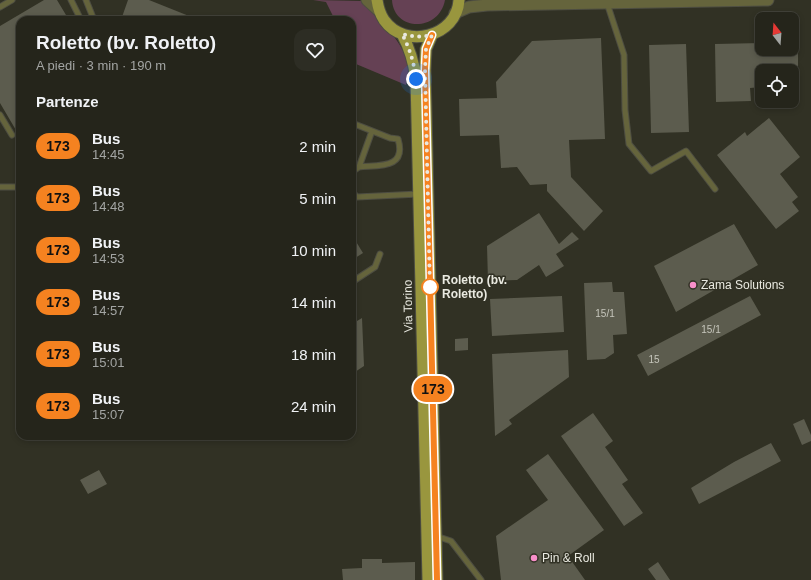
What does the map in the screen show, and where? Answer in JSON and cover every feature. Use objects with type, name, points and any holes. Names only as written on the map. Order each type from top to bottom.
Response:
[{"type":"main road","points":[[378,6],[385,21],[393,29],[412,37],[422,37],[432,35],[442,30],[450,22],[455,13],[459,0]]},
{"type":"main road","name":"Via Torino","points":[[402,34],[409,46],[414,62],[416,79],[428,580]]},
{"type":"main road","name":"Via Torino","points":[[432,35],[426,49],[425,70],[437,580]]},
{"type":"street","points":[[367,0],[378,6]]},
{"type":"street","points":[[473,0],[487,4]]},
{"type":"street","points":[[455,13],[469,7],[487,4],[768,0]]},
{"type":"lane","points":[[0,6],[12,0]]},
{"type":"lane","points":[[71,0],[79,16]]},
{"type":"lane","points":[[86,0],[92,16]]},
{"type":"lane","points":[[607,2],[624,55],[625,110],[629,144],[651,171],[686,151],[715,189]]},
{"type":"lane","points":[[0,115],[12,135]]},
{"type":"lane","points":[[356,125],[398,139],[400,147],[396,160],[392,164],[359,167],[356,169]]},
{"type":"lane","points":[[359,167],[372,131]]},
{"type":"lane","points":[[0,187],[16,187]]},
{"type":"lane","points":[[356,196],[419,194]]},
{"type":"lane","points":[[356,279],[375,267],[380,254]]},
{"type":"lane","points":[[436,536],[451,541],[481,580]]},
{"type":"shaded area","points":[[313,0],[363,1],[391,33],[403,51],[407,60],[408,69],[406,85],[356,64],[356,16],[333,16],[326,2]]},
{"type":"shaded area","points":[[392,0],[445,0],[441,10],[434,18],[417,24],[400,18],[395,10]]},
{"type":"building","points":[[44,0],[57,0],[67,16],[17,16]]},
{"type":"building","points":[[128,0],[149,0],[189,16],[122,16]]},
{"type":"building","points":[[16,17],[16,130],[0,103],[0,26]]},
{"type":"building","points":[[601,38],[605,139],[569,140],[571,177],[603,211],[584,231],[547,191],[547,184],[530,185],[517,167],[501,168],[499,135],[460,136],[459,99],[497,98],[496,82],[532,41]]},
{"type":"building","points":[[755,43],[755,56],[798,56],[798,64],[755,64],[755,88],[750,88],[751,101],[716,102],[715,44]]},
{"type":"building","points":[[686,44],[689,132],[651,133],[649,45]]},
{"type":"building","points":[[769,118],[800,157],[780,174],[798,197],[792,202],[799,211],[776,229],[717,155],[745,132],[747,136]]},
{"type":"building","points":[[539,213],[559,244],[572,232],[579,239],[556,254],[564,266],[546,277],[539,265],[517,280],[488,281],[487,246]]},
{"type":"building","name":"Zama Solutions","points":[[734,224],[758,265],[676,312],[654,266]]},
{"type":"building","points":[[356,242],[363,253],[356,257]]},
{"type":"building","points":[[612,282],[613,292],[624,292],[627,334],[613,335],[614,353],[605,359],[587,360],[584,283]]},
{"type":"building","points":[[562,296],[564,332],[492,336],[490,299]]},
{"type":"building","name":"Zama Solutions","points":[[750,296],[761,315],[648,376],[637,355]]},
{"type":"building","points":[[362,318],[364,366],[356,371],[356,322]]},
{"type":"building","points":[[468,338],[468,350],[455,351],[455,339]]},
{"type":"building","points":[[568,350],[569,377],[509,420],[512,424],[495,436],[492,354]]},
{"type":"building","points":[[593,413],[613,441],[605,447],[628,480],[622,484],[643,513],[624,526],[561,436]]},
{"type":"building","points":[[804,419],[811,435],[811,441],[802,445],[793,424]]},
{"type":"building","points":[[771,443],[781,461],[699,504],[691,488],[734,462]]},
{"type":"building","points":[[548,454],[604,530],[568,556],[585,580],[501,580],[496,536],[548,500],[526,470]]},
{"type":"building","points":[[99,470],[107,484],[88,494],[80,480]]},
{"type":"building","points":[[362,559],[382,559],[382,563],[415,562],[415,580],[343,580],[342,569],[362,568]]},
{"type":"building","points":[[658,562],[670,580],[656,580],[648,569]]},
{"type":"bus line","name":"173","points":[[432,35],[426,49],[425,70],[437,580]]},
{"type":"place","name":"Zama Solutions","points":[[693,285]]},
{"type":"place","name":"Roletto (bv. Roletto)","points":[[430,287]]},
{"type":"place","name":"Pin & Roll","points":[[534,558]]},
{"type":"route","points":[[416,79],[414,62],[409,46],[402,34],[412,37],[432,35],[426,49],[425,70],[430,291],[430,287]]}]
